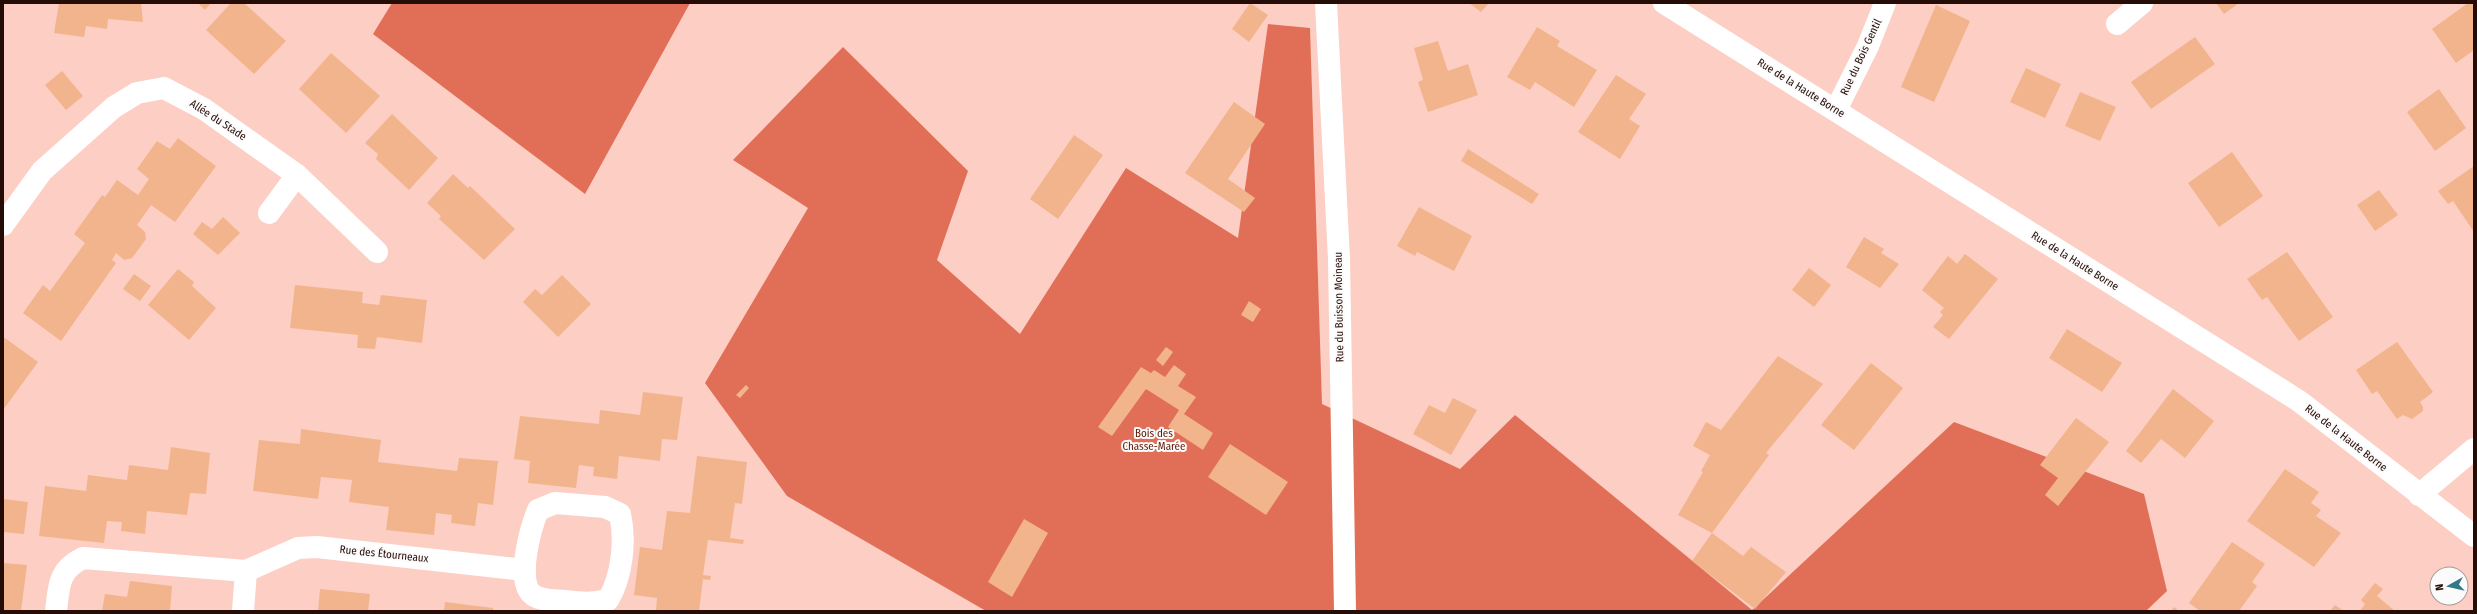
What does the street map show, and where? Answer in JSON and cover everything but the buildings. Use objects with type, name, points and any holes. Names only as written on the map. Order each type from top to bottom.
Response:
[{"type":"street","name":"Rue du Buisson Moineau","points":[[1326,3],[1339,259],[1345,611]]},
{"type":"street","name":"Rue de la Haute Borne","points":[[1664,3],[2299,401],[2474,536]]},
{"type":"street","name":"Rue du Bois Gentil","points":[[1836,110],[1868,46],[1885,3]]},
{"type":"street","points":[[2117,24],[2142,3]]},
{"type":"street","name":"Allée du Stade","points":[[3,224],[42,171],[114,107],[137,93],[164,88],[204,109],[297,175],[378,252]]},
{"type":"street","points":[[269,213],[297,175]]},
{"type":"street","points":[[2419,495],[2474,449]]},
{"type":"street","points":[[555,503],[605,507],[620,514],[624,531],[616,586],[608,600],[594,604],[543,599],[532,594],[525,581],[526,570],[530,529],[538,510],[555,503]]},
{"type":"street","name":"Rue des Étourneaux","points":[[56,611],[58,587],[63,573],[72,563],[83,558],[246,570],[298,548],[317,547],[526,570]]},
{"type":"street","points":[[242,611],[246,570]]},
{"type":"green space","points":[[392,3],[690,3],[585,194],[373,34]]},
{"type":"green space","name":"Bois des Chasse-Marée","points":[[1268,24],[1310,28],[1322,404],[1460,469],[1515,415],[1752,610],[1954,422],[2144,494],[2167,591],[2146,611],[986,611],[787,496],[705,383],[808,208],[733,160],[843,47],[968,171],[937,260],[1020,334],[1126,168],[1238,238]]}]
